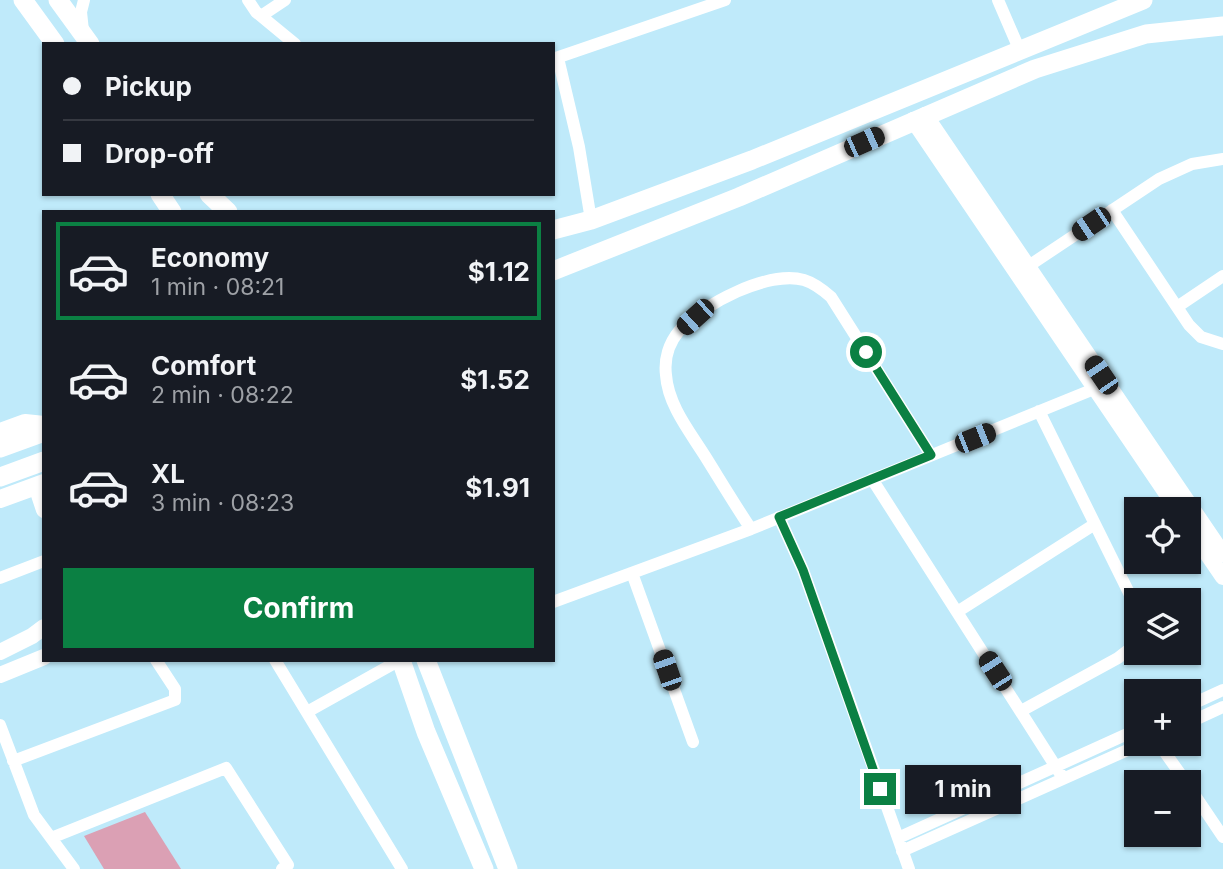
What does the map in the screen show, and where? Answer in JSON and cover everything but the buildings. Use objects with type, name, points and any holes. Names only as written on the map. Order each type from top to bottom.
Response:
[{"type":"main road","points":[[23,0],[54,42]]},
{"type":"main road","points":[[58,0],[86,39]]},
{"type":"main road","points":[[555,229],[592,220],[752,160],[1140,1],[1146,34]]},
{"type":"main road","points":[[555,270],[739,197],[1035,69],[1146,34],[1223,26]]},
{"type":"main road","points":[[210,196],[226,210]]},
{"type":"main road","points":[[0,432],[25,423],[42,425]]},
{"type":"main road","points":[[0,448],[42,433]]},
{"type":"main road","points":[[0,477],[42,462]]},
{"type":"main road","points":[[0,499],[40,485]]},
{"type":"main road","points":[[402,662],[426,732],[484,869]]},
{"type":"main road","points":[[427,662],[508,869]]},
{"type":"street","points":[[84,0],[81,12],[86,39]]},
{"type":"street","points":[[248,0],[261,16],[293,42]]},
{"type":"street","points":[[261,16],[285,0]]},
{"type":"street","points":[[592,220],[579,147],[555,58],[724,0]]},
{"type":"street","points":[[998,0],[1020,51]]},
{"type":"street","points":[[919,118],[1027,267],[1222,550]]},
{"type":"street","points":[[919,118],[1094,389],[1169,497]]},
{"type":"street","points":[[1027,267],[1171,172],[1192,164],[1223,159]]},
{"type":"street","points":[[1112,210],[1189,325],[1201,337],[1223,344]]},
{"type":"street","points":[[1177,307],[1223,276]]},
{"type":"street","points":[[751,529],[677,411],[666,377],[665,360],[671,343],[680,330],[719,301],[742,290],[767,281],[787,278],[804,280],[831,297],[931,455]]},
{"type":"street","points":[[555,601],[751,529],[1094,389]]},
{"type":"street","points":[[1039,411],[1127,588]]},
{"type":"street","points":[[872,479],[1063,778]]},
{"type":"street","points":[[779,517],[803,570],[909,869]]},
{"type":"street","points":[[957,612],[1095,524]]},
{"type":"street","points":[[1201,545],[1223,577]]},
{"type":"street","points":[[0,578],[42,562]]},
{"type":"street","points":[[632,573],[693,742]]},
{"type":"street","points":[[0,652],[42,628]]},
{"type":"street","points":[[1021,712],[1124,653]]},
{"type":"street","points":[[0,675],[42,658]]},
{"type":"street","points":[[13,761],[175,700],[175,689],[157,662]]},
{"type":"street","points":[[276,662],[402,869]]},
{"type":"street","points":[[307,712],[397,662]]},
{"type":"street","points":[[1201,700],[1223,690]]},
{"type":"street","points":[[1201,717],[1223,707]]},
{"type":"street","points":[[0,724],[34,815],[74,869]]},
{"type":"street","points":[[900,844],[1056,766],[1124,735]]},
{"type":"street","points":[[900,844],[1124,751]]},
{"type":"street","points":[[51,838],[226,768],[288,865],[282,869]]},
{"type":"street","points":[[1201,805],[1223,837]]},
{"type":"shaded area","points":[[145,812],[181,869],[104,869],[84,836]]},
{"type":"route","points":[[866,352],[931,455],[779,517],[803,570],[880,789]]}]
